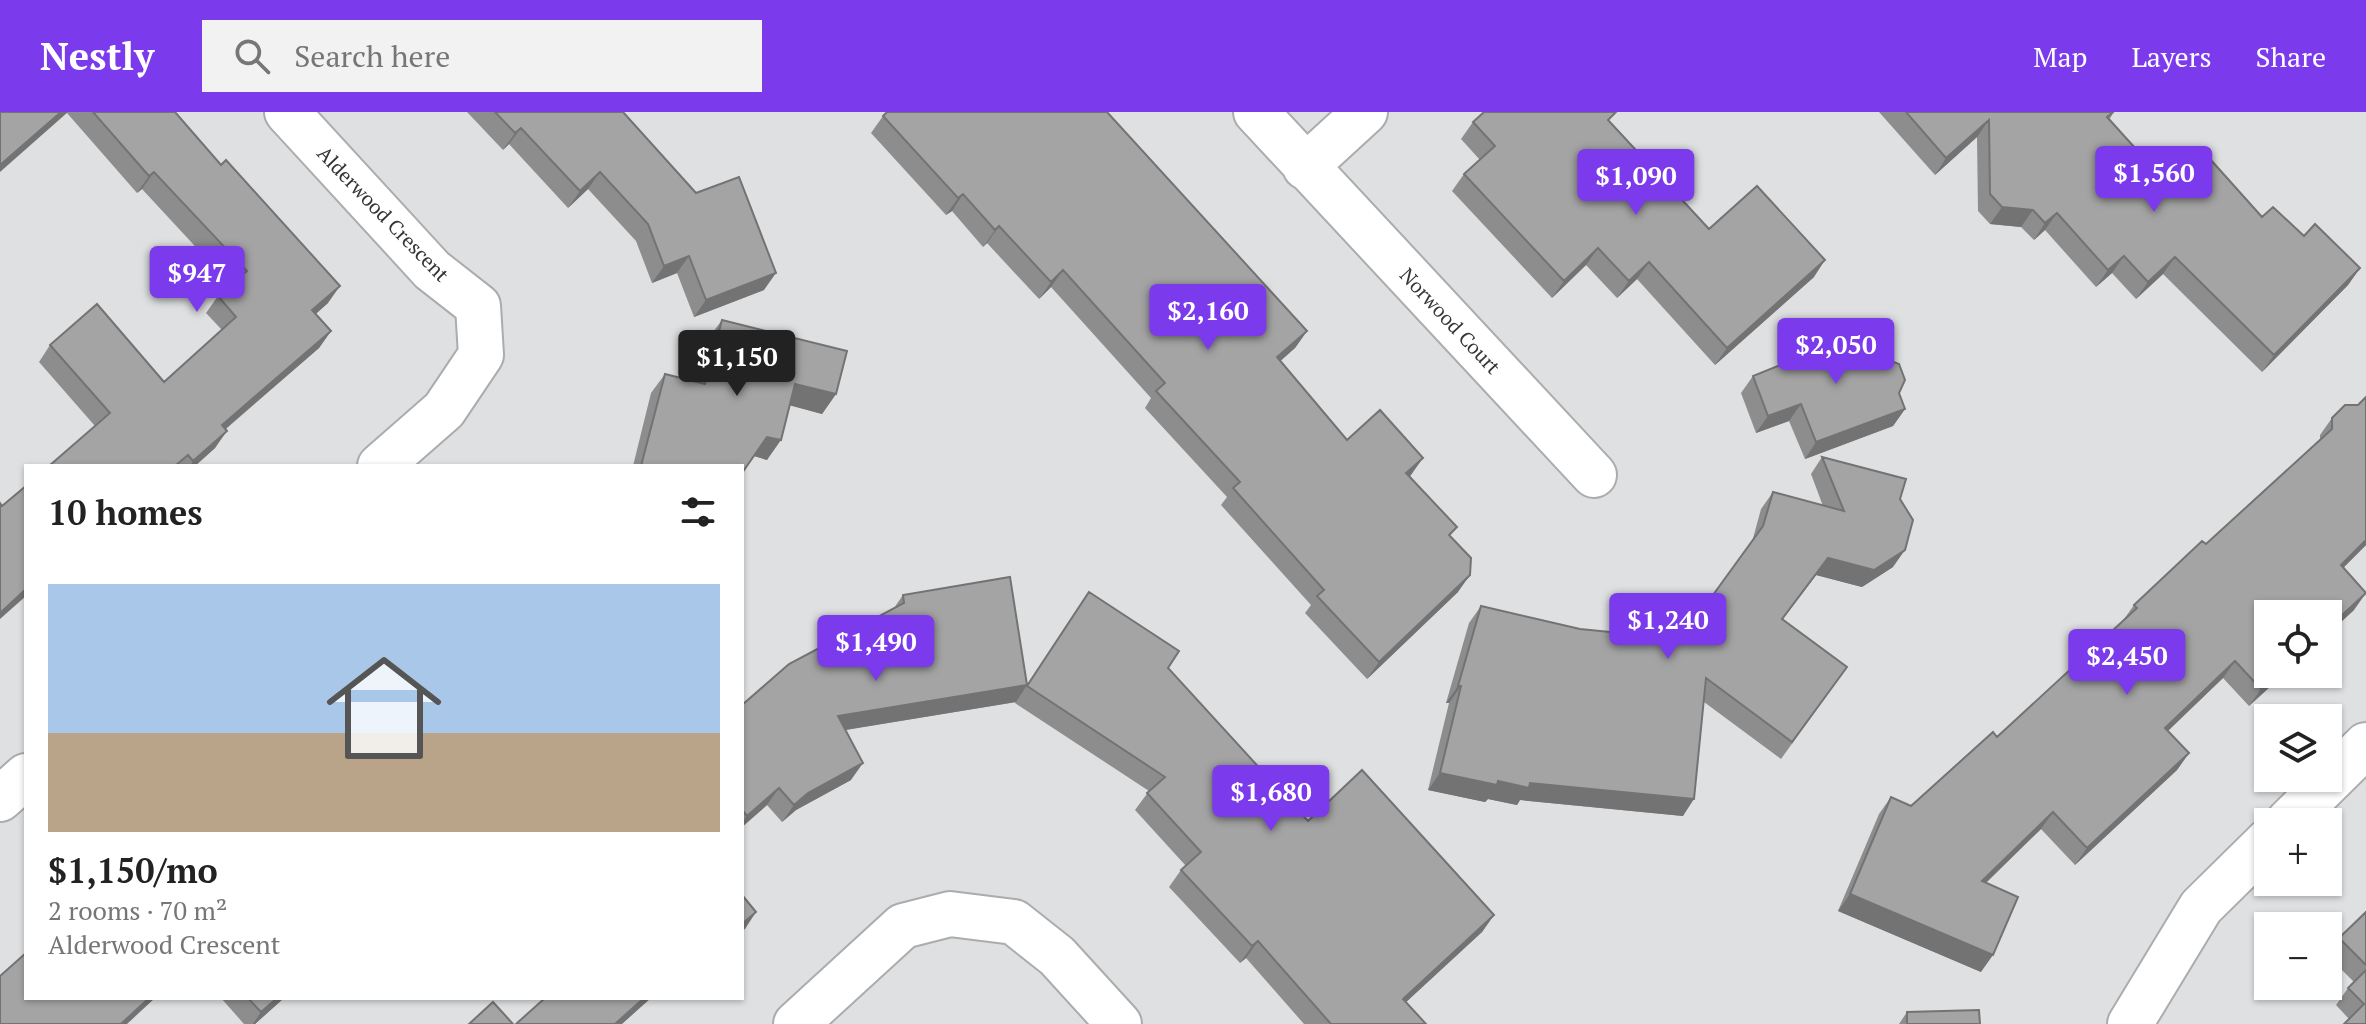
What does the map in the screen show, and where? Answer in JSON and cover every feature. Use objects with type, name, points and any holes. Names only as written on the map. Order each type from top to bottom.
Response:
[{"type":"street","name":"Alderwood Crescent","points":[[287,112],[432,270],[478,306],[481,355],[444,410],[382,464]]},
{"type":"street","name":"Norwood Court","points":[[1256,112],[1594,475]]},
{"type":"street","points":[[1305,167],[1365,112]]},
{"type":"street","points":[[2302,808],[2366,745]]},
{"type":"street","points":[[0,799],[24,778]]},
{"type":"street","points":[[2130,1024],[2201,907],[2254,855]]},
{"type":"street","points":[[796,1024],[903,926],[950,914],[1014,922],[1057,956],[1119,1024]]},
{"type":"building","points":[[0,112],[61,112],[0,165]]},
{"type":"building","points":[[93,112],[175,112],[221,165],[226,160],[340,286],[312,310],[331,331],[222,425],[227,431],[193,461],[188,455],[177,464],[51,464],[110,413],[50,345],[97,304],[164,382],[236,317],[218,296],[247,271],[154,172],[149,176]]},
{"type":"building","points":[[495,112],[623,112],[696,193],[739,177],[776,273],[706,300],[689,256],[664,266],[648,224],[600,172],[580,191],[521,128],[515,133]]},
{"type":"building","points":[[887,112],[1107,112],[1307,331],[1277,357],[1347,440],[1380,410],[1423,458],[1406,473],[1457,527],[1449,535],[1471,558],[1470,575],[1379,662],[1317,596],[1324,590],[1233,488],[1240,482],[1156,391],[1165,383],[1063,270],[1051,282],[999,226],[995,230],[963,194],[958,198],[883,116]]},
{"type":"building","points":[[1484,112],[1616,112],[1608,120],[1709,229],[1757,186],[1825,260],[1727,348],[1649,262],[1629,281],[1598,248],[1564,281],[1464,174],[1495,146],[1473,122]]},
{"type":"building","points":[[1906,112],[2113,112],[2107,117],[2174,191],[2210,159],[2262,217],[2273,207],[2304,236],[2315,224],[2360,268],[2274,355],[2175,257],[2148,282],[2124,256],[2108,270],[2057,213],[2045,223],[2033,210],[2002,207],[1990,194],[1989,120],[1946,158]]},
{"type":"building","points":[[722,320],[847,351],[836,394],[795,384],[781,440],[767,437],[744,470],[744,464],[642,464],[665,374],[705,384]]},
{"type":"building","points":[[1873,328],[1886,359],[1899,364],[1905,380],[1899,393],[1905,409],[1816,442],[1801,404],[1768,416],[1753,376]]},
{"type":"building","points":[[2366,397],[2366,540],[2341,565],[2366,593],[2342,615],[2342,600],[2254,600],[2254,681],[2235,661],[2165,728],[2189,753],[2087,848],[2053,812],[1982,881],[2018,897],[1993,955],[1850,894],[1891,797],[1911,806],[1993,732],[1997,737],[2137,608],[2134,605],[2202,541],[2206,544],[2332,429],[2332,418],[2345,405],[2358,405]]},
{"type":"building","points":[[1822,457],[1906,479],[1900,499],[1913,520],[1905,550],[1874,570],[1828,558],[1782,619],[1847,667],[1792,742],[1706,678],[1694,799],[1530,783],[1529,788],[1498,781],[1497,785],[1440,773],[1461,686],[1458,686],[1481,606],[1580,629],[1681,639],[1763,526],[1773,492],[1844,511]]},
{"type":"building","points":[[24,488],[24,591],[0,613],[0,503],[2,506]]},
{"type":"building","points":[[1010,577],[1027,685],[838,716],[863,763],[808,793],[794,805],[779,788],[747,816],[744,812],[744,703],[789,664],[904,603],[903,595]]},
{"type":"building","points":[[1089,592],[1179,651],[1168,668],[1308,821],[1362,770],[1494,915],[1403,999],[1426,1024],[1331,1024],[1258,941],[1252,946],[1181,870],[1201,852],[1147,793],[1165,777],[1027,686]]},
{"type":"building","points":[[744,897],[756,912],[744,922]]},
{"type":"building","points":[[2366,912],[2366,965],[2342,941],[2342,935]]},
{"type":"building","points":[[24,955],[24,1000],[147,1000],[123,1024],[0,1024],[0,976]]},
{"type":"building","points":[[2366,970],[2366,1024],[2344,1024],[2364,1004],[2348,988]]},
{"type":"building","points":[[250,1000],[275,1000],[261,1012]]},
{"type":"building","points":[[543,1000],[642,1000],[615,1024],[516,1024]]},
{"type":"building","points":[[493,1002],[513,1024],[469,1024]]},
{"type":"building","points":[[1979,1010],[1980,1024],[1907,1024],[1907,1012]]}]
